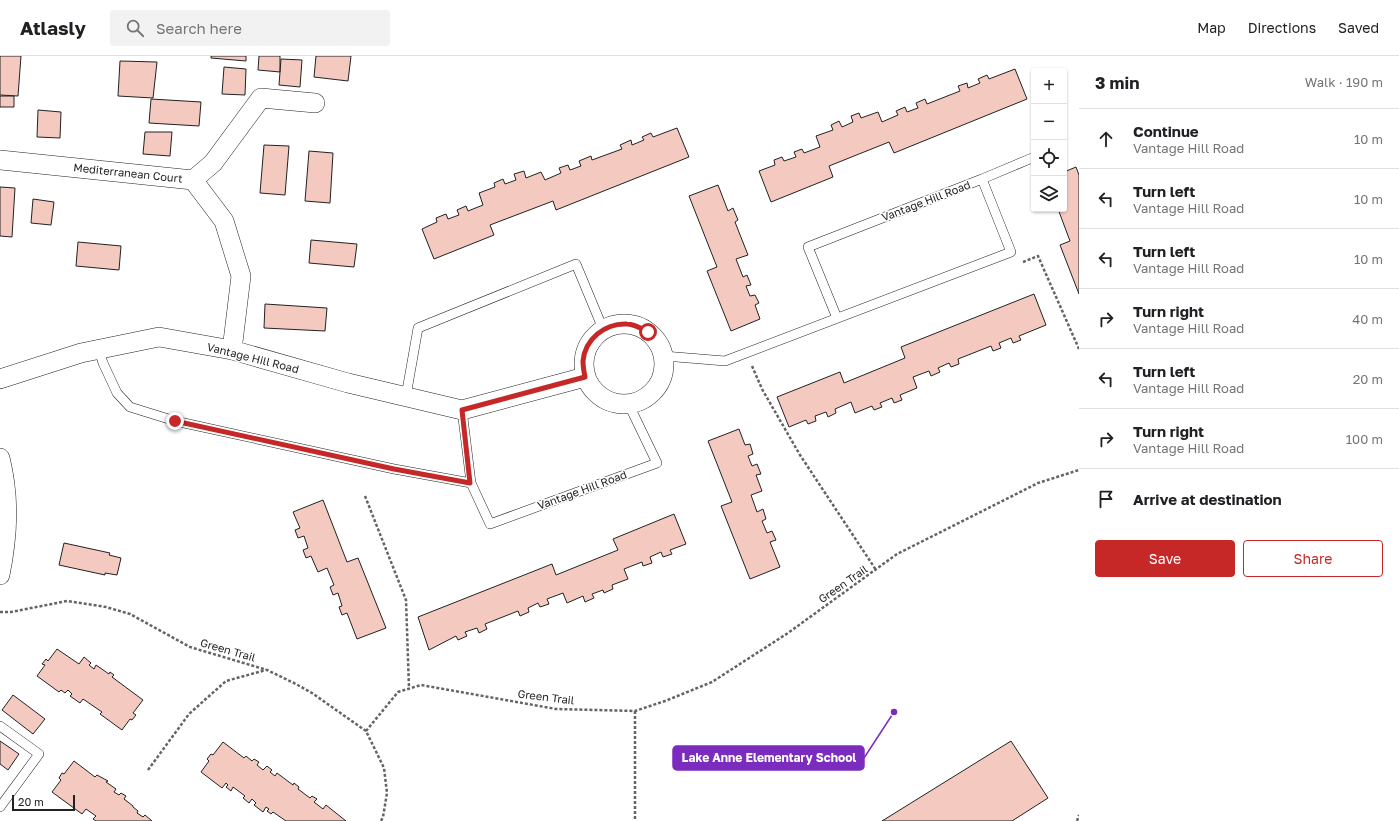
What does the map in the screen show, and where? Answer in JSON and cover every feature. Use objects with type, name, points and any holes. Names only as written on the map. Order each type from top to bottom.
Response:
[{"type":"street","points":[[193,180],[213,163],[260,98],[315,103]]},
{"type":"street","name":"Mediterranean Court","points":[[0,160],[193,180],[224,221],[241,276],[232,350]]},
{"type":"street","points":[[627,324],[648,332],[658,343],[664,356],[664,372],[657,388],[643,400],[630,405],[618,405],[604,400],[592,390],[585,377],[583,361],[586,348],[592,339],[603,330],[613,325],[627,324]]},
{"type":"street","name":"Vantage Hill Road","points":[[0,379],[81,354],[159,337],[232,350],[348,383],[462,410],[585,377]]},
{"type":"street","points":[[0,458],[4,473],[7,510],[5,548],[0,575]]},
{"type":"lane","points":[[982,179],[1031,158]]},
{"type":"lane","name":"Vantage Hill Road","points":[[837,318],[808,246],[982,179],[1011,252]]},
{"type":"lane","points":[[664,356],[725,361],[1011,252]]},
{"type":"lane","points":[[406,396],[418,328],[576,264],[603,330]]},
{"type":"lane","points":[[99,350],[103,363],[117,392],[130,407],[175,421],[394,469],[470,483]]},
{"type":"lane","name":"Vantage Hill Road","points":[[462,410],[470,483],[490,524],[656,463],[630,405]]},
{"type":"lane","points":[[0,726],[39,754],[0,807]]},
{"type":"path","points":[[1011,252],[1013,266],[1038,256],[1079,349]]},
{"type":"path","points":[[747,353],[762,389],[800,455],[876,570]]},
{"type":"path","name":"Green Trail","points":[[0,612],[11,612],[67,601],[106,607],[130,614],[190,647],[267,670],[312,693],[366,731],[398,692],[421,685],[556,709],[635,710],[665,701],[712,682],[788,633],[897,554],[1031,487],[1079,470]]},
{"type":"path","points":[[365,496],[406,600],[409,688]]},
{"type":"path","points":[[148,770],[189,714],[226,681],[267,670]]},
{"type":"path","points":[[635,710],[635,821]]},
{"type":"path","points":[[366,731],[384,768],[386,793],[383,818],[381,821]]},
{"type":"path","points":[[1077,821],[1079,814]]},
{"type":"building","points":[[0,56],[21,56],[18,96],[0,95]]},
{"type":"building","points":[[211,56],[246,56],[246,61],[211,58]]},
{"type":"building","points":[[259,56],[280,56],[280,72],[258,70]]},
{"type":"building","points":[[316,56],[351,56],[348,81],[314,77]]},
{"type":"building","points":[[281,59],[302,60],[300,87],[279,85]]},
{"type":"building","points":[[120,61],[157,62],[153,98],[118,96]]},
{"type":"building","points":[[224,67],[246,69],[245,95],[222,94]]},
{"type":"building","points":[[1015,69],[1027,99],[894,153],[889,142],[829,166],[833,177],[771,202],[759,171],[775,165],[774,160],[782,157],[784,161],[796,157],[794,152],[802,149],[804,153],[820,147],[816,136],[833,130],[831,125],[839,121],[842,127],[853,122],[851,116],[859,113],[861,118],[878,112],[882,122],[898,115],[896,111],[905,107],[907,112],[918,108],[916,103],[925,99],[927,104],[960,91],[958,86],[967,83],[968,88],[980,83],[978,79],[987,75],[989,79]]},
{"type":"building","points":[[0,96],[14,96],[14,107],[0,107]]},
{"type":"building","points":[[151,99],[201,102],[199,126],[149,123]]},
{"type":"building","points":[[38,110],[61,112],[60,138],[37,137]]},
{"type":"building","points":[[677,128],[689,157],[556,210],[553,201],[490,225],[494,235],[434,259],[422,229],[437,222],[436,218],[446,214],[448,219],[459,215],[457,210],[466,206],[468,211],[483,205],[479,193],[495,187],[494,183],[503,179],[505,184],[516,180],[514,174],[524,171],[526,178],[541,172],[545,180],[561,173],[559,168],[568,165],[570,170],[581,166],[579,161],[591,156],[592,160],[622,149],[620,145],[631,140],[632,145],[644,140],[642,137],[651,133],[653,137]]},
{"type":"building","points":[[145,132],[172,132],[170,156],[143,154]]},
{"type":"building","points":[[264,145],[289,146],[285,195],[260,193]]},
{"type":"building","points":[[309,151],[333,153],[330,203],[305,201]]},
{"type":"building","points":[[1076,167],[1079,175],[1079,294],[1060,245],[1070,241],[1059,212],[1067,212],[1067,171]]},
{"type":"building","points":[[718,185],[728,211],[733,208],[738,220],[735,222],[748,255],[736,259],[743,277],[747,275],[751,285],[746,286],[750,296],[755,295],[759,303],[755,305],[760,319],[731,331],[707,271],[717,267],[689,196]]},
{"type":"building","points":[[0,187],[15,188],[12,237],[0,236]]},
{"type":"building","points":[[33,199],[54,202],[51,225],[31,223]]},
{"type":"building","points":[[311,240],[357,244],[354,267],[309,263]]},
{"type":"building","points":[[78,242],[121,246],[119,270],[76,266]]},
{"type":"building","points":[[1034,294],[1046,325],[1019,336],[1021,340],[1013,343],[1011,338],[999,343],[1001,348],[993,351],[991,346],[958,359],[959,364],[951,367],[949,363],[938,368],[940,372],[931,376],[929,371],[913,377],[917,388],[900,395],[902,400],[894,403],[892,398],[880,403],[882,407],[874,410],[872,406],[855,413],[851,402],[835,409],[836,413],[828,417],[826,412],[815,416],[816,421],[808,424],[806,420],[789,427],[777,397],[840,372],[844,383],[905,358],[901,347]]},
{"type":"building","points":[[265,304],[327,308],[325,331],[264,328]]},
{"type":"building","points":[[739,429],[745,445],[750,444],[753,454],[748,456],[752,466],[757,464],[761,474],[756,475],[762,491],[751,495],[757,512],[763,509],[766,519],[762,521],[767,533],[772,531],[776,540],[770,542],[780,567],[750,579],[721,506],[732,502],[708,441]]},
{"type":"building","points":[[323,500],[347,562],[358,558],[386,628],[357,639],[347,613],[342,615],[339,607],[342,606],[338,593],[333,595],[330,587],[334,585],[327,568],[318,572],[311,556],[306,558],[303,550],[308,548],[304,536],[298,538],[295,530],[300,528],[293,512]]},
{"type":"building","points":[[674,514],[686,544],[670,550],[672,554],[663,557],[661,552],[650,557],[652,563],[643,566],[642,562],[624,569],[628,579],[612,585],[613,589],[604,593],[603,590],[592,594],[594,598],[585,602],[583,596],[567,603],[563,593],[547,599],[549,604],[540,607],[538,603],[528,608],[529,612],[520,616],[518,611],[485,624],[487,629],[479,633],[477,628],[465,632],[467,636],[458,640],[456,636],[429,650],[418,617],[552,564],[556,575],[618,550],[613,539]]},
{"type":"building","points":[[64,543],[110,553],[109,555],[121,558],[117,575],[105,573],[105,575],[59,565]]},
{"type":"building","points":[[57,649],[79,664],[84,657],[91,663],[89,665],[94,669],[96,665],[109,674],[110,672],[114,675],[112,677],[143,700],[133,713],[136,715],[132,720],[130,719],[122,730],[100,714],[102,712],[83,699],[80,703],[70,696],[72,694],[68,690],[65,693],[61,690],[59,692],[37,676],[45,665],[42,664],[46,659],[48,661]]},
{"type":"building","points":[[13,695],[45,719],[33,734],[2,710]]},
{"type":"building","points":[[0,741],[19,754],[8,770],[0,764]]},
{"type":"building","points":[[1011,741],[1048,798],[1012,821],[882,821]]},
{"type":"building","points":[[223,742],[244,758],[246,756],[252,761],[254,759],[259,762],[257,765],[263,770],[267,766],[272,770],[270,772],[275,776],[277,773],[293,785],[294,783],[299,787],[298,789],[310,798],[312,796],[317,799],[314,802],[323,809],[326,805],[346,821],[286,821],[273,812],[271,814],[267,811],[269,809],[266,807],[263,812],[254,805],[256,803],[252,799],[249,803],[243,798],[245,796],[233,787],[231,791],[226,787],[228,785],[226,783],[222,788],[201,772],[209,761],[207,759],[211,754],[213,755]]},
{"type":"building","points":[[74,761],[95,777],[97,775],[108,781],[106,782],[116,789],[114,792],[119,795],[121,793],[126,796],[124,799],[138,811],[137,813],[143,817],[145,815],[152,821],[96,821],[93,819],[96,816],[86,809],[82,814],[52,792],[61,780],[59,778],[62,773],[64,774]]},
{"type":"place","name":"Lake Anne Elementary School","points":[[894,712]]},
{"type":"route","points":[[175,421],[394,469],[470,483],[462,410],[585,377],[583,361],[586,348],[592,339],[603,330],[613,325],[627,324],[648,332]]}]
